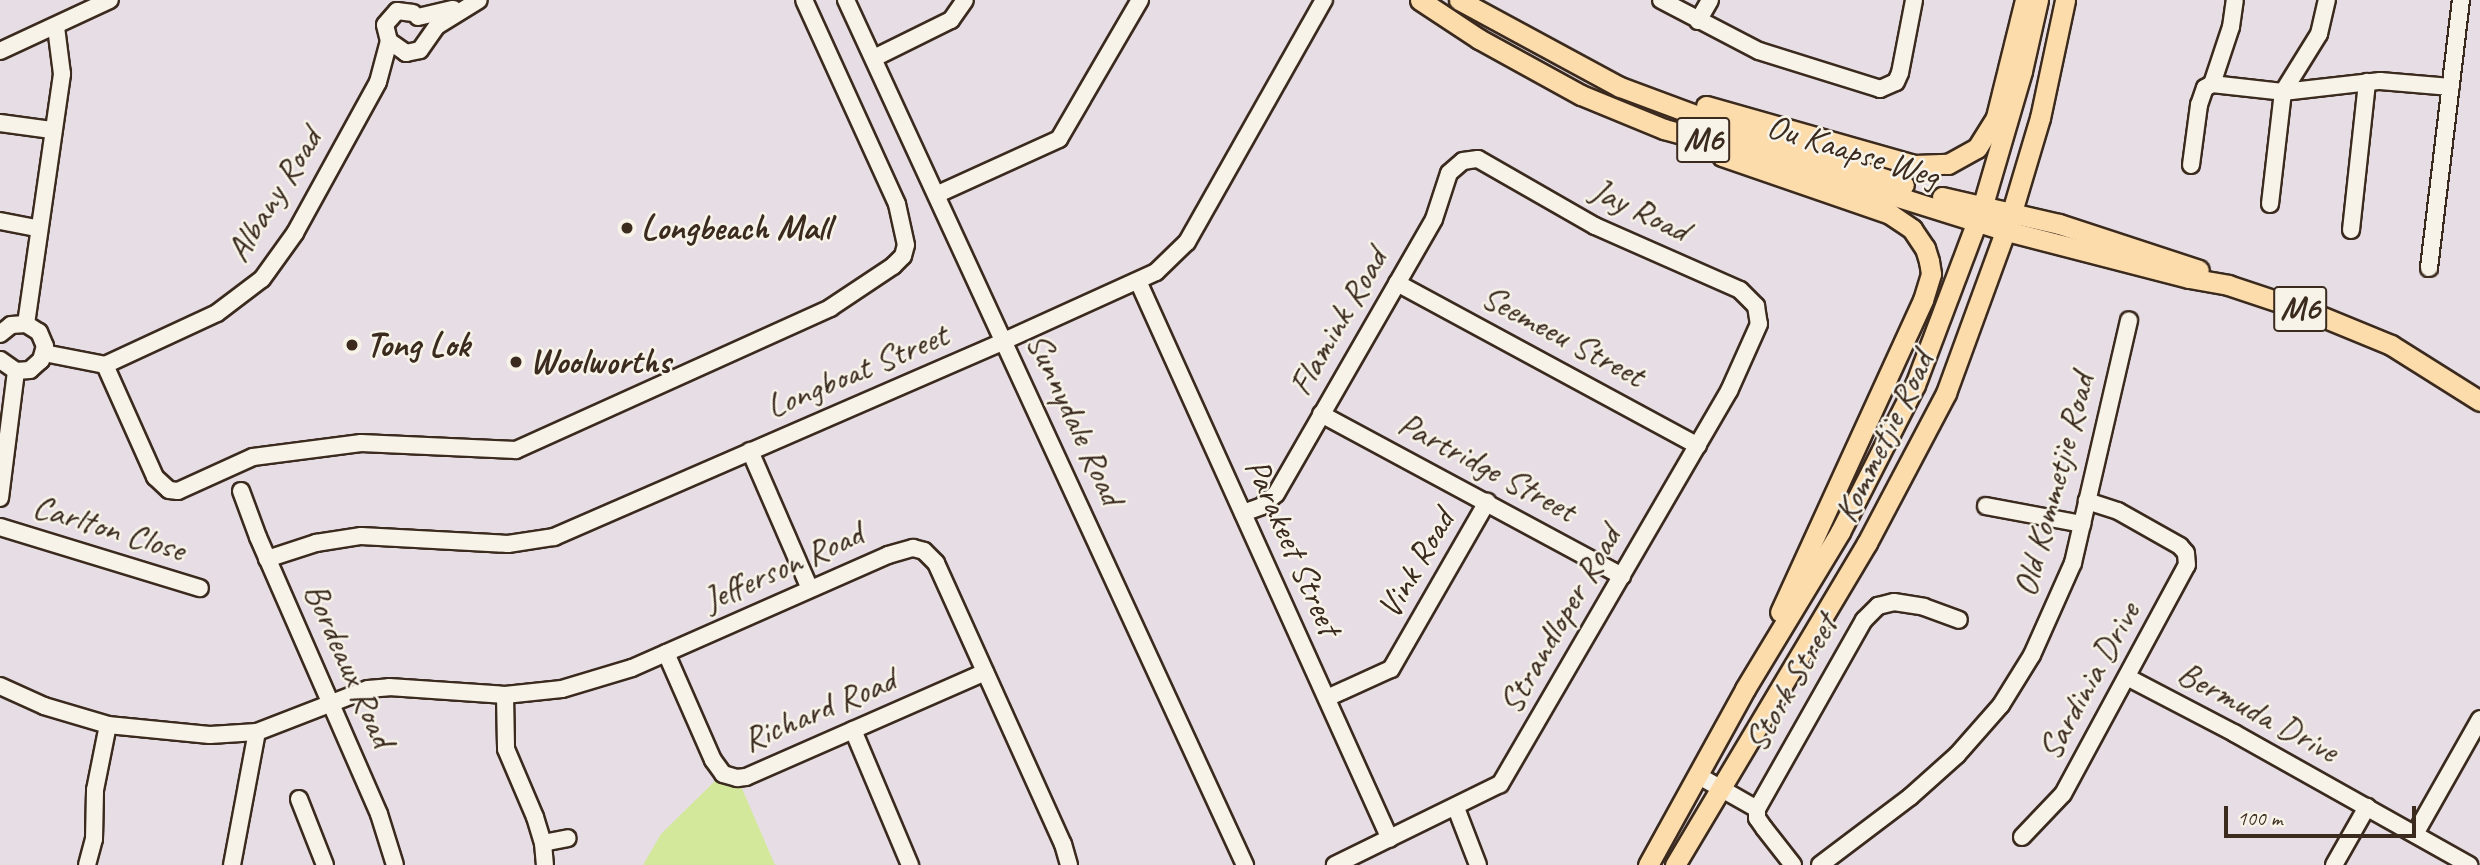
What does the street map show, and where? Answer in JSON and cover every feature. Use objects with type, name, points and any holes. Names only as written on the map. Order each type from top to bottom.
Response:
[{"type":"main road","name":"Ou Kaapse Weg","points":[[1420,0],[1479,39],[1581,95],[1664,130],[2009,223]]},
{"type":"main road","name":"Ou Kaapse Weg","points":[[1459,0],[1596,76],[1757,138],[1979,215]]},
{"type":"main road","points":[[1646,96],[1692,102],[1914,165],[1948,164],[1977,148],[1996,117],[2025,0]]},
{"type":"main road","name":"Kommetjie Road","points":[[1648,865],[1745,689],[1834,542],[1915,385],[1979,215],[2022,71],[2038,0]]},
{"type":"main road","name":"Kommetjie Road","points":[[1675,865],[1867,543],[1946,393],[2009,223],[2040,118],[2065,0]]},
{"type":"main road","points":[[1664,130],[1745,165],[1890,214],[1912,229],[1925,248],[1931,274],[1923,300],[1745,689]]},
{"type":"main road","name":"M6","points":[[2009,223],[2059,224],[2191,266],[2228,285],[2318,314],[2410,356],[2480,401]]},
{"type":"main road","name":"M6","points":[[2370,338],[2480,415]]},
{"type":"street","points":[[0,51],[110,0]]},
{"type":"street","points":[[389,0],[385,29],[389,41],[400,51],[412,53]]},
{"type":"street","points":[[44,353],[105,365],[155,477],[169,490],[178,491],[253,457],[361,443],[516,450],[830,308],[885,272],[905,250],[905,233],[897,204],[804,0]]},
{"type":"street","name":"Sunnydale Road","points":[[846,0],[938,194],[1245,865]]},
{"type":"street","points":[[874,58],[951,20],[965,0]]},
{"type":"street","points":[[938,194],[1059,139],[1140,0]]},
{"type":"street","name":"Longboat Street","points":[[267,559],[338,538],[382,535],[508,544],[554,537],[1138,281],[1164,266],[1187,242],[1324,0]]},
{"type":"street","points":[[1661,0],[1759,51],[1880,89],[1896,82],[1900,73],[1914,0]]},
{"type":"street","points":[[1698,21],[1710,0]]},
{"type":"street","points":[[2212,84],[2231,27],[2235,0]]},
{"type":"street","points":[[2270,204],[2283,92],[2319,34],[2328,0]]},
{"type":"street","points":[[2429,268],[2461,0]]},
{"type":"street","points":[[388,18],[397,11],[476,2]]},
{"type":"street","points":[[379,82],[396,64],[421,50],[440,23],[476,2]]},
{"type":"street","points":[[412,10],[425,27],[426,42]]},
{"type":"street","points":[[26,324],[37,228],[62,74],[56,27]]},
{"type":"street","points":[[379,82],[389,41]]},
{"type":"street","name":"Albany Road","points":[[105,365],[216,313],[262,279],[295,233],[379,82]]},
{"type":"street","points":[[2191,165],[2199,105],[2205,88],[2212,84],[2283,92],[2367,82],[2451,88]]},
{"type":"street","points":[[2351,230],[2367,82]]},
{"type":"street","points":[[0,123],[52,130]]},
{"type":"street","name":"Flamink Road","points":[[1243,513],[1262,506],[1276,494],[1434,219],[1449,173],[1463,161],[1478,159]]},
{"type":"street","name":"Jay Road","points":[[1478,159],[1604,231],[1740,289],[1756,306],[1759,324]]},
{"type":"street","points":[[0,221],[37,228]]},
{"type":"street","name":"Parakeet Street","points":[[1138,281],[1390,839]]},
{"type":"street","name":"Seemeeu Street","points":[[1397,283],[1698,446]]},
{"type":"street","name":"Old Kommetjie Road","points":[[1820,865],[1939,773],[2001,705],[2045,632],[2073,563],[2129,320]]},
{"type":"street","points":[[0,334],[11,325],[26,324],[39,332],[44,353]]},
{"type":"street","name":"Strandloper Road","points":[[1335,865],[1493,789],[1505,777],[1729,391],[1759,324]]},
{"type":"street","points":[[0,360],[16,371],[30,370],[44,353]]},
{"type":"street","points":[[0,498],[16,371]]},
{"type":"street","name":"Partridge Street","points":[[1321,414],[1622,576]]},
{"type":"street","points":[[750,452],[810,589]]},
{"type":"street","name":"Bordeaux Road","points":[[241,491],[267,559],[383,823],[395,865]]},
{"type":"street","name":"Sardinia Drive","points":[[2022,838],[2063,794],[2186,572],[2188,559],[2180,545],[2118,511],[2087,501]]},
{"type":"street","name":"Vink Road","points":[[1327,698],[1391,669],[1488,502]]},
{"type":"street","points":[[1986,506],[2082,524]]},
{"type":"street","name":"Carlton Close","points":[[0,527],[200,589]]},
{"type":"street","name":"Jefferson Road","points":[[0,686],[44,706],[108,725],[210,735],[257,732],[368,689],[389,687],[505,695],[562,689],[595,681],[666,653],[904,549],[924,551],[936,563],[1063,844],[1069,865]]},
{"type":"street","name":"Stork Street","points":[[1793,865],[1759,822],[1757,809],[1864,620],[1872,611],[1886,604],[1904,603],[1959,620]]},
{"type":"street","name":"Richard Road","points":[[666,653],[713,760],[726,776],[746,777],[985,672]]},
{"type":"street","name":"Bermuda Drive","points":[[2127,677],[2469,865]]},
{"type":"street","points":[[505,695],[506,749],[543,843],[545,865]]},
{"type":"street","points":[[2415,834],[2480,719]]},
{"type":"street","points":[[87,865],[94,839],[95,790],[108,725]]},
{"type":"street","points":[[853,730],[910,865]]},
{"type":"street","points":[[232,865],[257,732]]},
{"type":"street","points":[[1699,776],[1757,809]]},
{"type":"street","points":[[299,799],[324,865]]},
{"type":"street","points":[[2334,865],[2367,807]]},
{"type":"street","points":[[1456,808],[1478,865]]},
{"type":"street","points":[[543,843],[568,838]]},
{"type":"green space","points":[[718,778],[740,784],[775,865],[643,865],[661,834]]},
{"type":"place","name":"Longbeach Mall","points":[[627,228]]},
{"type":"place","name":"Tong Lok","points":[[352,345]]},
{"type":"place","name":"Woolworths","points":[[516,362]]}]
